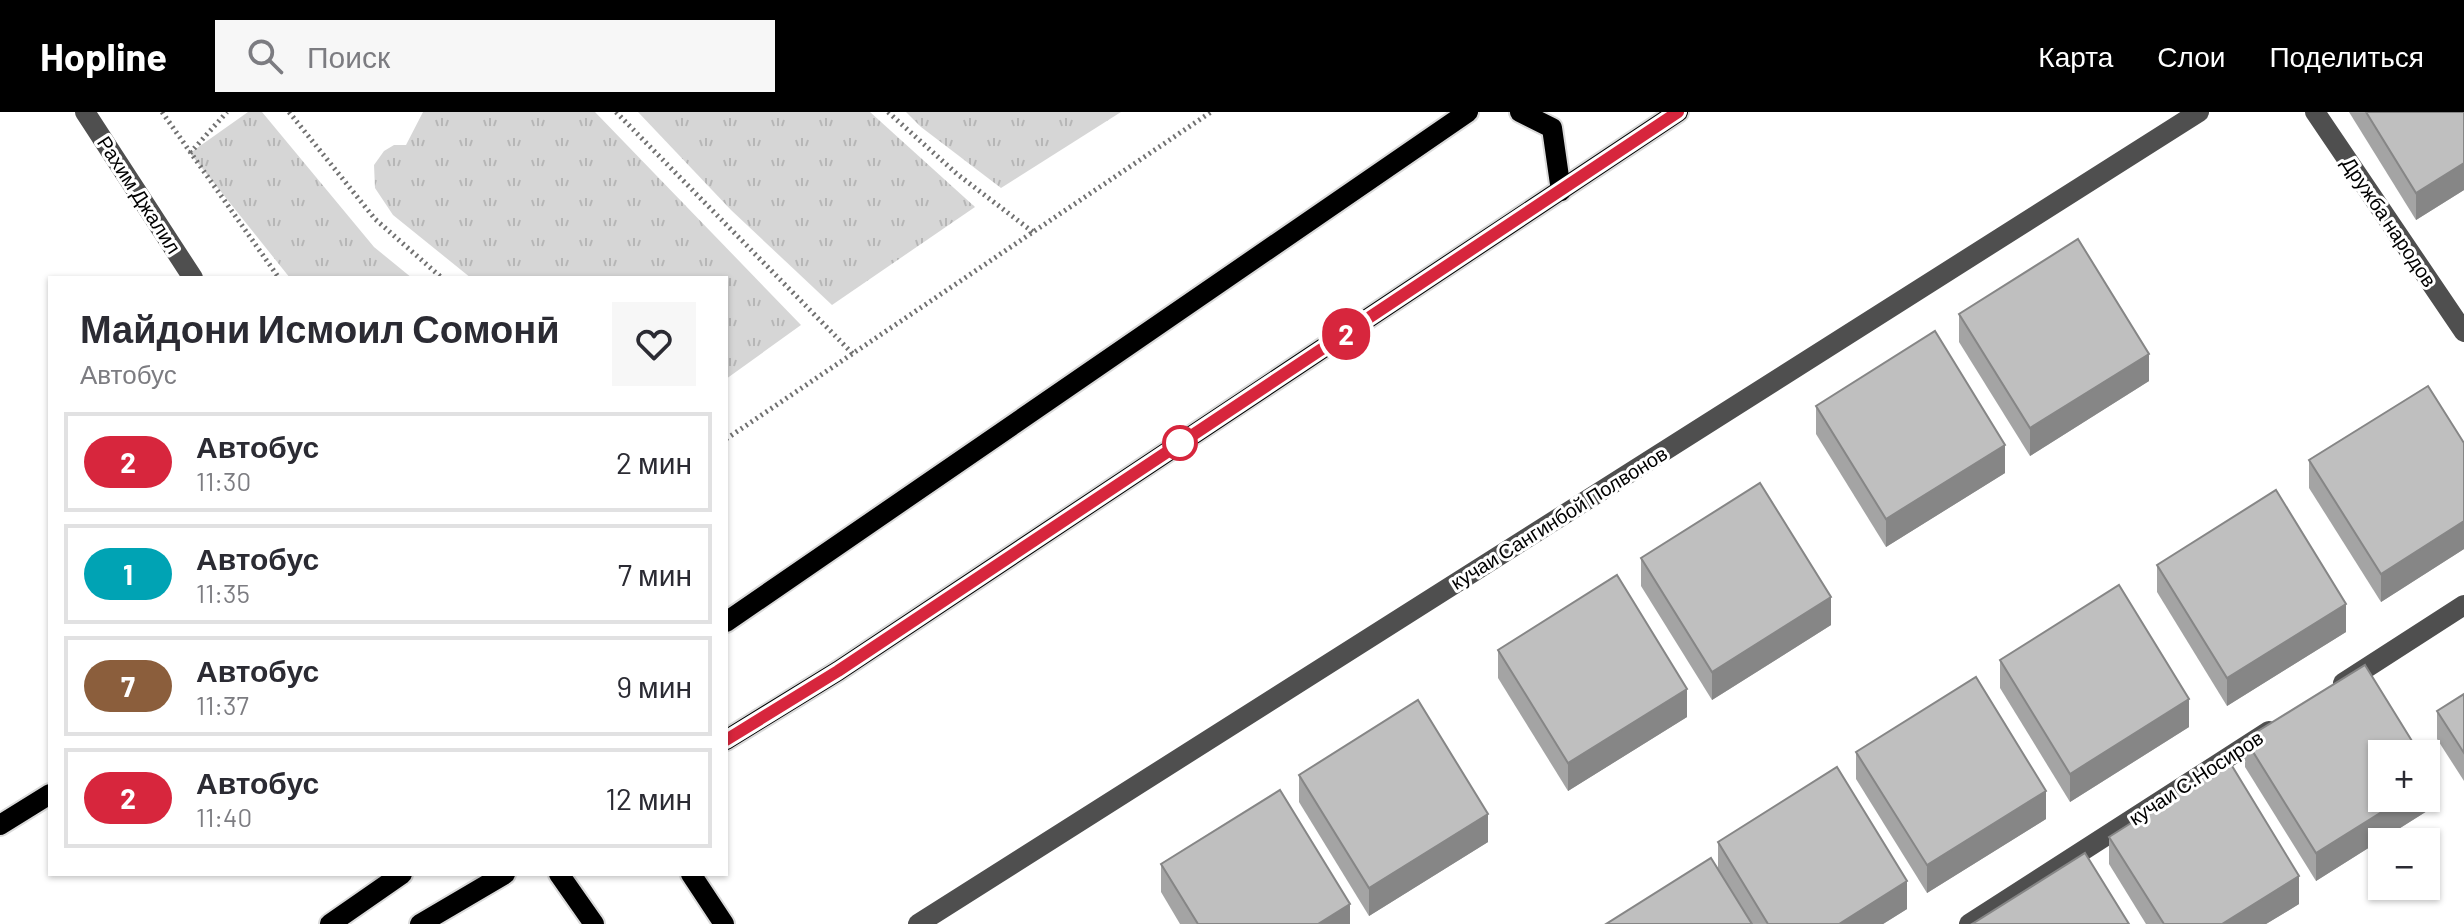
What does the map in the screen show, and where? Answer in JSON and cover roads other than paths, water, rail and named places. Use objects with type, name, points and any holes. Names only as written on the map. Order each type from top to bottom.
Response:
[{"type":"main road","points":[[728,621],[1468,112]]},
{"type":"main road","points":[[1520,112],[1552,128],[1561,191]]},
{"type":"main road","points":[[728,739],[838,671],[1678,112]]},
{"type":"main road","points":[[0,825],[48,795]]},
{"type":"main road","points":[[330,924],[399,876]]},
{"type":"main road","points":[[420,924],[502,876]]},
{"type":"main road","points":[[560,876],[594,924]]},
{"type":"main road","points":[[696,881],[724,924]]},
{"type":"street","name":"Рахим Джалил","points":[[85,112],[192,276]]},
{"type":"street","name":"кучаи Сангинбой Полвонов","points":[[918,924],[2199,112]]},
{"type":"street","name":"Дружба народов","points":[[2315,112],[2464,332]]},
{"type":"street","points":[[2330,691],[2464,605]]},
{"type":"street","name":"кучаи С.Носиров","points":[[1969,924],[2290,717]]}]
